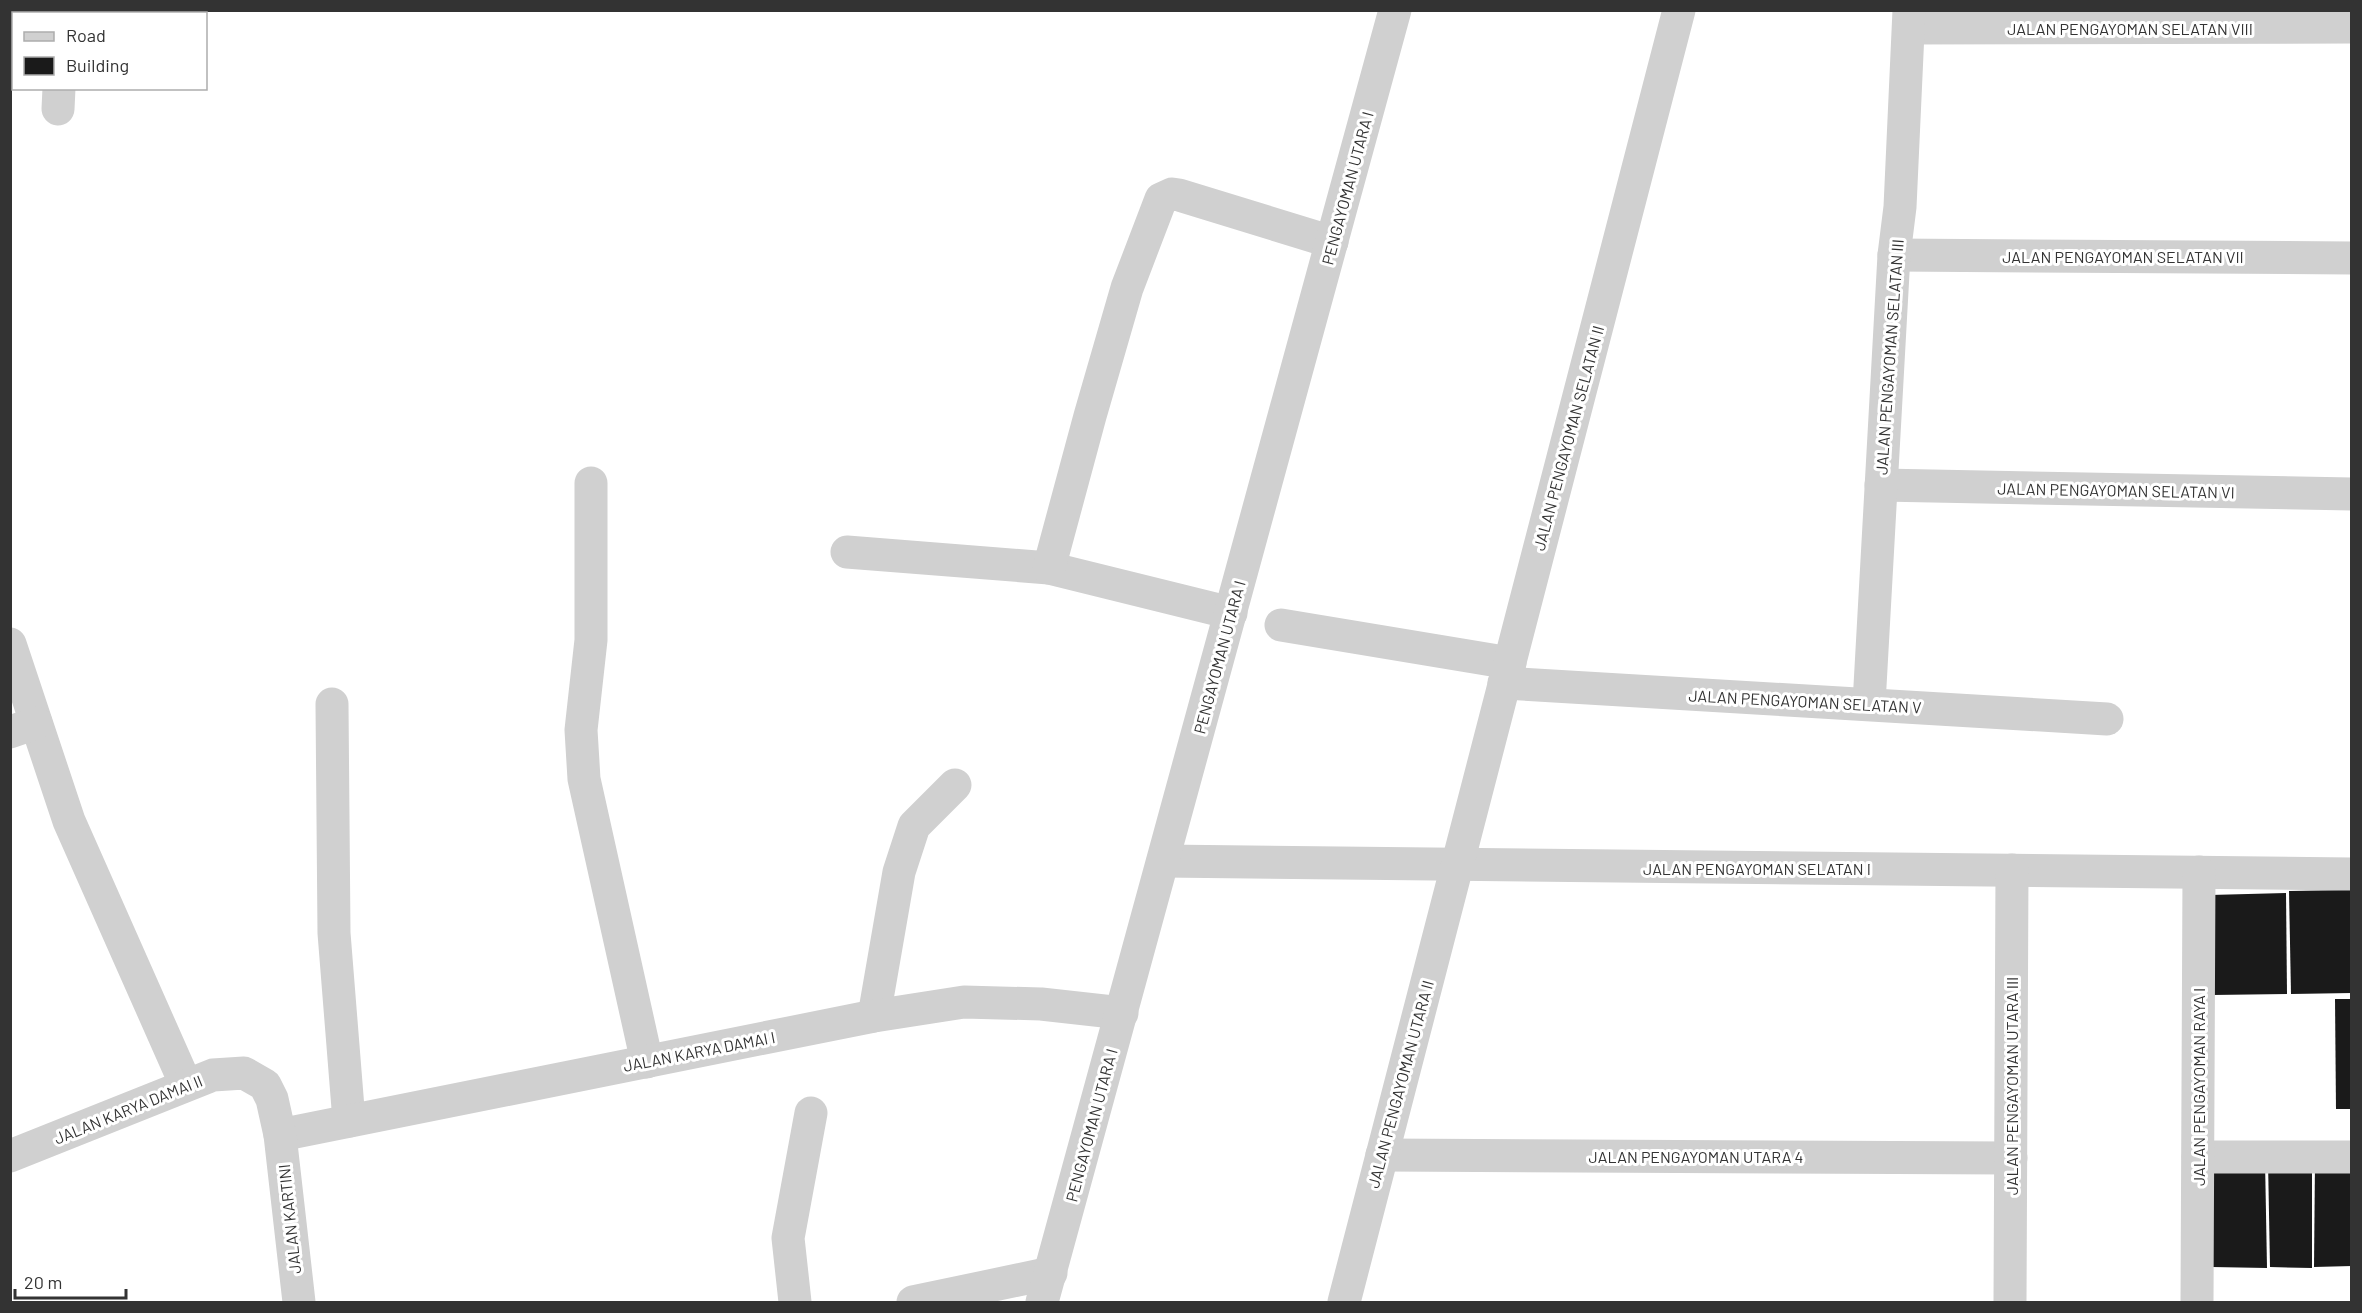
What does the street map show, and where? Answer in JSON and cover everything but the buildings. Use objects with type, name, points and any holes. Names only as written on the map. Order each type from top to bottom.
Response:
[{"type":"street","name":"JALAN PENGAYOMAN SELATAN II","points":[[1457,866],[1679,10]]},
{"type":"street","name":"PENGAYOMAN UTARA I","points":[[1047,1288],[1332,242],[1388,12]]},
{"type":"street","name":"JALAN PENGAYOMAN SELATAN VIII","points":[[1909,19],[2352,27]]},
{"type":"street","name":"JALAN PENGAYOMAN SELATAN III","points":[[1869,704],[1894,255],[1900,207],[1909,19]]},
{"type":"street","points":[[1049,567],[1127,288],[1161,199],[1172,194],[1179,195],[1332,242]]},
{"type":"street","name":"JALAN PENGAYOMAN SELATAN VII","points":[[1894,255],[2352,258]]},
{"type":"street","points":[[591,483],[591,640],[581,730],[584,779],[589,811],[647,1062]]},
{"type":"street","name":"JALAN PENGAYOMAN SELATAN VI","points":[[1881,485],[2352,494]]},
{"type":"street","points":[[848,552],[1049,567],[1231,613]]},
{"type":"street","name":"JALAN PENGAYOMAN SELATAN V","points":[[1281,626],[1507,673],[1869,704],[2107,719]]},
{"type":"street","points":[[10,644],[23,728],[69,821],[186,1085]]},
{"type":"street","points":[[332,704],[334,933],[349,1121]]},
{"type":"street","points":[[874,1016],[899,872],[914,825],[955,785]]},
{"type":"street","name":"JALAN PENGAYOMAN SELATAN I","points":[[1163,861],[2352,874]]},
{"type":"street","name":"JALAN PENGAYOMAN UTARA II","points":[[1344,1302],[1457,866]]},
{"type":"street","name":"JALAN PENGAYOMAN UTARA III","points":[[2010,1302],[2012,870]]},
{"type":"street","name":"JALAN PENGAYOMAN RAYA I","points":[[2196,1302],[2199,872]]},
{"type":"street","name":"JALAN KARYA DAMAI I","points":[[280,1135],[874,1016],[964,1002],[1041,1004],[1122,1013]]},
{"type":"street","name":"JALAN KARYA DAMAI II","points":[[10,1156],[213,1075],[244,1073],[264,1085],[272,1099],[280,1135]]},
{"type":"street","points":[[795,1302],[788,1238],[811,1113]]},
{"type":"street","name":"JALAN KARTINI","points":[[280,1135],[298,1302]]},
{"type":"street","name":"JALAN PENGAYOMAN UTARA 4","points":[[1382,1155],[2011,1158]]},
{"type":"street","points":[[2198,1157],[2352,1156]]},
{"type":"street","points":[[913,1302],[1047,1288]]}]
